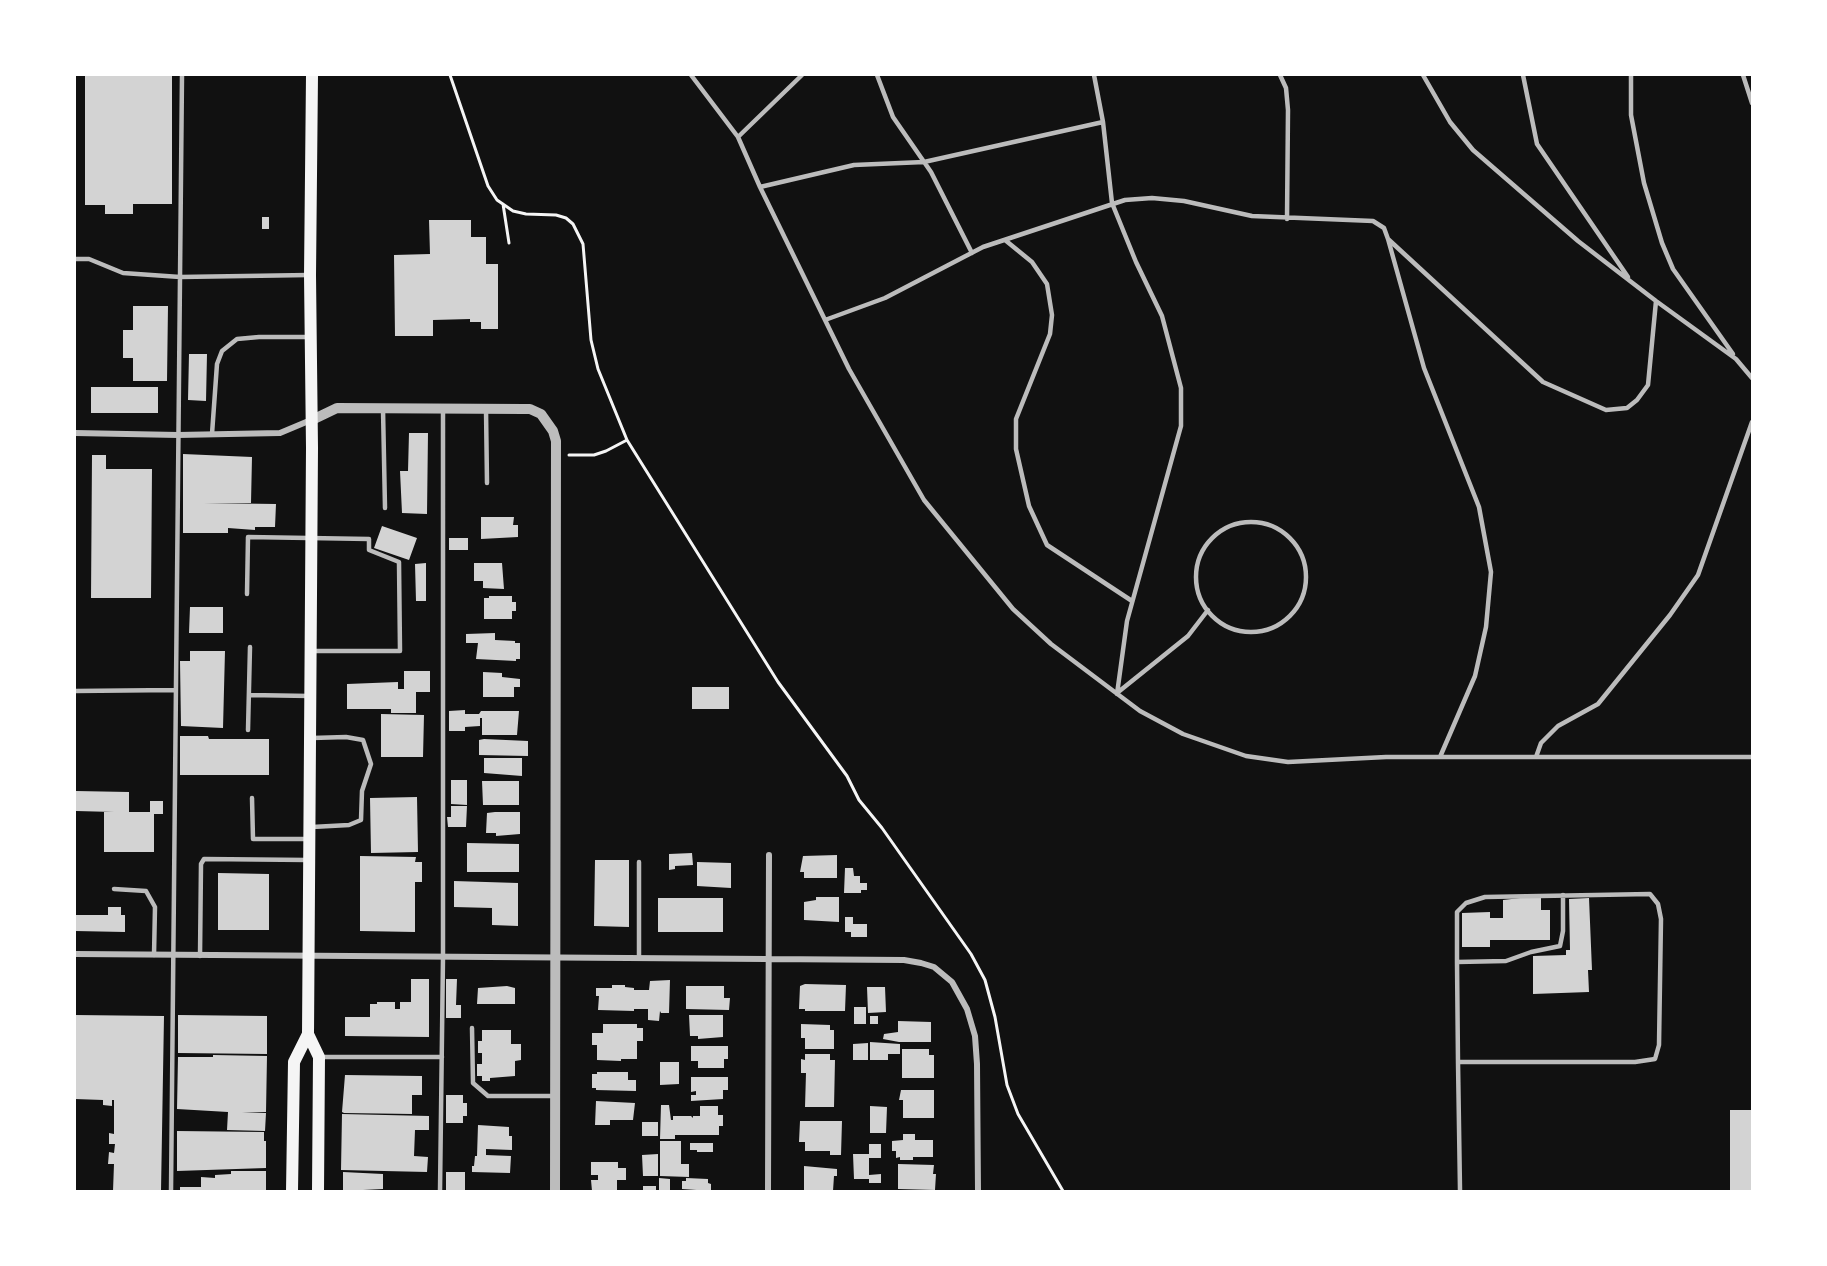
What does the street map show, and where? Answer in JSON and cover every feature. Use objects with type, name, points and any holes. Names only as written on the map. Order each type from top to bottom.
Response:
[{"type":"main road","points":[[292,1191],[294,1062],[308,1034],[312,75]]},
{"type":"main road","points":[[308,1034],[319,1057],[318,1191]]},
{"type":"street","points":[[75,433],[280,434],[337,408],[530,409],[541,414],[551,426],[556,441],[555,1191]]},
{"type":"street","points":[[768,1191],[769,855]]},
{"type":"street","points":[[75,954],[904,960],[934,967],[944,974],[960,995],[972,1022],[975,1036],[978,1064],[978,1191]]},
{"type":"lane","points":[[171,1191],[182,75]]},
{"type":"lane","points":[[691,75],[738,137],[849,369],[924,500],[1013,609],[1051,644],[1140,711],[1184,734],[1246,756],[1288,762],[1386,757],[1752,756]]},
{"type":"lane","points":[[738,137],[802,75]]},
{"type":"lane","points":[[877,75],[893,117],[931,172],[972,254]]},
{"type":"lane","points":[[1094,75],[1103,122],[1113,203],[1136,262],[1162,316],[1181,388],[1181,426],[1126,621],[1117,694]]},
{"type":"lane","points":[[1280,75],[1286,88],[1288,110],[1287,219]]},
{"type":"lane","points":[[1424,75],[1450,122],[1473,150],[1578,241],[1736,359]]},
{"type":"lane","points":[[1522,75],[1537,144],[1631,282]]},
{"type":"lane","points":[[1631,75],[1631,115],[1644,183],[1662,243],[1673,269],[1736,359],[1752,378]]},
{"type":"lane","points":[[1743,75],[1752,103]]},
{"type":"lane","points":[[760,187],[854,165],[924,162],[1103,122]]},
{"type":"lane","points":[[825,320],[885,298],[983,247],[1113,203],[1152,198],[1184,201],[1252,216],[1373,221],[1384,228],[1424,368],[1479,507],[1491,572],[1486,627],[1475,676],[1440,757]]},
{"type":"lane","points":[[1388,239],[1543,382],[1606,410],[1627,408],[1637,400],[1648,385],[1656,301]]},
{"type":"lane","points":[[1005,240],[1032,262],[1047,284],[1052,315],[1050,334],[1016,419],[1016,449],[1029,506],[1047,545],[1132,601]]},
{"type":"lane","points":[[75,260],[89,259],[123,273],[180,277],[310,275]]},
{"type":"lane","points":[[212,434],[217,364],[222,351],[237,339],[310,337]]},
{"type":"lane","points":[[383,409],[385,508]]},
{"type":"lane","points":[[440,1191],[443,957],[443,409]]},
{"type":"lane","points":[[486,409],[487,483]]},
{"type":"lane","points":[[1536,757],[1541,743],[1558,726],[1599,704],[1670,615],[1698,575],[1752,422]]},
{"type":"lane","points":[[1252,522],[1276,528],[1295,543],[1305,565],[1306,584],[1300,601],[1285,620],[1263,630],[1244,631],[1227,626],[1208,610],[1201,600],[1198,588],[1198,564],[1202,552],[1218,533],[1228,527],[1252,522]]},
{"type":"lane","points":[[247,594],[248,537],[369,539],[369,550],[399,562],[400,651],[310,651]]},
{"type":"lane","points":[[1117,694],[1188,636],[1208,610]]},
{"type":"lane","points":[[248,730],[250,647]]},
{"type":"lane","points":[[75,691],[175,690]]},
{"type":"lane","points":[[249,695],[310,696]]},
{"type":"lane","points":[[252,798],[252,839],[309,833],[349,825],[361,820],[362,791],[371,764],[363,740],[346,737],[310,738]]},
{"type":"lane","points":[[200,956],[201,864],[204,859],[309,860]]},
{"type":"lane","points":[[639,862],[639,957]]},
{"type":"lane","points":[[114,889],[146,891],[155,907],[154,955]]},
{"type":"lane","points":[[1458,1062],[1635,1062],[1655,1059],[1659,1045],[1661,919],[1658,904],[1650,894],[1485,897],[1466,903],[1456,912],[1457,962],[1458,1062],[1460,1191]]},
{"type":"lane","points":[[1457,962],[1506,961],[1531,952],[1560,946],[1563,931],[1563,895]]},
{"type":"lane","points":[[472,1028],[473,1083],[488,1096],[556,1096]]},
{"type":"lane","points":[[319,1057],[441,1057]]},
{"type":"path","points":[[450,75],[488,186],[497,200],[513,211],[556,215],[567,218],[573,224],[583,244],[591,340],[598,369],[627,440],[778,682],[847,777],[859,800],[882,828],[970,954],[985,980],[995,1017],[1007,1085],[1018,1114],[1063,1191]]},
{"type":"path","points":[[503,204],[509,243]]},
{"type":"path","points":[[555,456],[594,455],[627,440]]},
{"type":"building","points":[[85,75],[172,75],[172,204],[133,204],[133,214],[105,214],[105,205],[85,205]]},
{"type":"building","points":[[262,217],[269,217],[269,229],[262,229]]},
{"type":"building","points":[[429,220],[471,220],[471,237],[486,237],[486,264],[498,264],[498,329],[481,329],[481,322],[470,322],[470,319],[433,320],[433,336],[395,336],[394,255],[430,254]]},
{"type":"building","points":[[133,306],[168,306],[167,381],[133,381],[133,358],[123,358],[123,330],[133,330]]},
{"type":"building","points":[[189,354],[207,354],[206,401],[188,400]]},
{"type":"building","points":[[91,387],[158,387],[158,413],[91,413]]},
{"type":"building","points":[[409,433],[428,433],[427,514],[402,513],[400,471],[408,471]]},
{"type":"building","points":[[183,454],[252,457],[251,503],[204,503],[276,504],[275,527],[255,527],[255,530],[228,528],[228,533],[183,533]]},
{"type":"building","points":[[92,455],[106,455],[106,469],[152,469],[151,598],[91,598]]},
{"type":"building","points":[[481,517],[514,517],[513,525],[518,525],[518,537],[481,539]]},
{"type":"building","points":[[382,526],[417,538],[409,560],[374,548]]},
{"type":"building","points":[[449,538],[468,538],[468,550],[449,550]]},
{"type":"building","points":[[426,563],[426,601],[416,601],[415,564]]},
{"type":"building","points":[[474,563],[502,563],[504,589],[483,588],[483,581],[474,581]]},
{"type":"building","points":[[489,596],[512,596],[512,602],[516,602],[516,611],[512,611],[512,619],[484,619],[484,598],[489,598]]},
{"type":"building","points":[[190,607],[223,607],[223,633],[189,633]]},
{"type":"building","points":[[495,633],[495,640],[520,643],[520,659],[516,661],[476,659],[478,643],[466,643],[466,634]]},
{"type":"building","points":[[190,651],[225,651],[223,728],[181,726],[180,661],[190,661]]},
{"type":"building","points":[[404,671],[430,671],[430,692],[416,692],[416,713],[391,713],[391,709],[347,709],[347,684],[398,682],[398,689],[404,689]]},
{"type":"building","points":[[483,672],[502,673],[502,677],[520,679],[520,687],[514,687],[514,697],[483,697]]},
{"type":"building","points":[[692,687],[729,687],[729,709],[692,709]]},
{"type":"building","points":[[465,710],[465,714],[479,714],[481,711],[519,711],[517,735],[482,735],[482,718],[480,718],[480,726],[465,727],[465,731],[449,731],[449,711]]},
{"type":"building","points":[[381,714],[424,715],[423,757],[381,757]]},
{"type":"building","points":[[180,736],[208,736],[209,739],[269,739],[269,775],[180,775]]},
{"type":"building","points":[[479,740],[528,741],[528,756],[479,755]]},
{"type":"building","points":[[484,758],[522,758],[522,776],[484,773]]},
{"type":"building","points":[[451,780],[467,780],[467,805],[451,804]]},
{"type":"building","points":[[482,781],[519,781],[519,805],[483,805]]},
{"type":"building","points":[[76,791],[129,792],[129,812],[150,812],[150,801],[163,801],[163,814],[154,814],[154,852],[104,852],[104,812],[114,812],[76,811]]},
{"type":"building","points":[[417,797],[418,852],[371,853],[370,798]]},
{"type":"building","points":[[451,806],[467,806],[466,827],[448,827],[447,817],[451,817]]},
{"type":"building","points":[[520,812],[520,834],[496,836],[496,833],[486,833],[487,813]]},
{"type":"building","points":[[467,843],[519,844],[519,872],[467,872]]},
{"type":"building","points":[[692,853],[693,865],[675,866],[675,869],[669,870],[669,854]]},
{"type":"building","points":[[837,855],[837,878],[804,878],[804,872],[800,872],[803,856]]},
{"type":"building","points":[[360,856],[416,857],[415,862],[422,862],[422,882],[415,882],[415,932],[360,931]]},
{"type":"building","points":[[595,860],[629,860],[629,927],[594,926]]},
{"type":"building","points":[[697,862],[731,863],[731,888],[697,886]]},
{"type":"building","points":[[845,868],[853,868],[854,876],[860,876],[860,883],[867,883],[867,890],[861,890],[861,893],[844,893]]},
{"type":"building","points":[[218,873],[269,874],[269,930],[218,930]]},
{"type":"building","points":[[454,881],[518,883],[518,926],[492,925],[492,908],[454,907]]},
{"type":"building","points":[[816,897],[839,897],[839,922],[804,920],[804,902],[816,900]]},
{"type":"building","points":[[658,898],[723,898],[723,932],[658,932]]},
{"type":"building","points":[[1541,898],[1541,910],[1550,910],[1550,940],[1490,940],[1490,947],[1462,947],[1462,913],[1490,912],[1490,918],[1503,918],[1503,900]]},
{"type":"building","points":[[1589,898],[1592,970],[1588,970],[1589,992],[1533,994],[1533,956],[1566,955],[1566,950],[1570,950],[1569,899]]},
{"type":"building","points":[[108,907],[121,907],[121,915],[125,915],[125,932],[75,931],[75,915],[108,915]]},
{"type":"building","points":[[845,917],[853,917],[853,924],[867,924],[867,937],[851,937],[851,932],[845,932]]},
{"type":"building","points":[[411,979],[429,979],[429,1037],[345,1036],[345,1017],[370,1017],[370,1004],[395,1002],[395,1009],[400,1009],[400,1002],[411,1002]]},
{"type":"building","points":[[446,979],[457,979],[456,1005],[461,1005],[461,1018],[446,1018]]},
{"type":"building","points":[[670,980],[669,1013],[660,1011],[659,1021],[648,1020],[648,1009],[598,1010],[599,996],[596,996],[596,988],[625,985],[634,990],[649,990],[650,981]]},
{"type":"building","points":[[805,984],[846,985],[845,1011],[799,1009],[800,986]]},
{"type":"building","points":[[507,986],[515,988],[515,1004],[477,1004],[478,988]]},
{"type":"building","points":[[686,986],[724,986],[724,998],[730,998],[729,1010],[686,1009]]},
{"type":"building","points":[[867,987],[885,987],[886,1012],[868,1013]]},
{"type":"building","points":[[854,1007],[866,1007],[866,1024],[854,1024]]},
{"type":"building","points":[[75,1015],[164,1016],[161,1191],[113,1191],[114,1164],[108,1164],[109,1152],[114,1153],[115,1144],[109,1144],[109,1133],[114,1134],[114,1100],[112,1100],[112,1106],[103,1105],[103,1100],[75,1099]]},
{"type":"building","points":[[178,1015],[267,1016],[267,1054],[178,1053]]},
{"type":"building","points":[[689,1015],[723,1015],[723,1037],[698,1039],[698,1036],[690,1036]]},
{"type":"building","points":[[870,1016],[878,1016],[878,1024],[870,1024]]},
{"type":"building","points":[[898,1021],[931,1022],[931,1042],[899,1042],[883,1039],[884,1034],[898,1032]]},
{"type":"building","points":[[603,1024],[637,1024],[637,1028],[643,1028],[643,1041],[637,1041],[637,1059],[597,1060],[597,1045],[592,1045],[592,1033],[603,1033]]},
{"type":"building","points":[[801,1024],[830,1025],[830,1030],[834,1030],[834,1049],[805,1049],[805,1038],[801,1038]]},
{"type":"building","points":[[482,1030],[511,1030],[511,1044],[521,1044],[521,1060],[515,1061],[515,1076],[482,1081],[482,1076],[477,1076],[477,1064],[482,1064],[482,1053],[478,1053],[478,1041],[482,1041]]},
{"type":"building","points":[[870,1042],[900,1044],[900,1054],[888,1054],[888,1060],[870,1060]]},
{"type":"building","points":[[868,1043],[868,1060],[853,1060],[853,1044]]},
{"type":"building","points":[[691,1046],[728,1046],[728,1059],[724,1059],[724,1068],[698,1068],[698,1061],[691,1061]]},
{"type":"building","points":[[902,1049],[929,1049],[929,1055],[934,1055],[934,1078],[902,1078]]},
{"type":"building","points":[[805,1054],[830,1054],[830,1060],[835,1060],[834,1107],[805,1107],[806,1073],[801,1073],[801,1059],[805,1060]]},
{"type":"building","points":[[213,1055],[267,1056],[266,1112],[242,1113],[266,1113],[265,1131],[227,1130],[228,1112],[177,1109],[178,1057],[213,1057]]},
{"type":"building","points":[[660,1062],[679,1062],[679,1084],[660,1085]]},
{"type":"building","points":[[597,1072],[628,1072],[628,1080],[636,1080],[636,1091],[596,1090],[592,1088],[592,1074],[597,1074]]},
{"type":"building","points":[[345,1075],[422,1076],[422,1095],[412,1095],[412,1114],[344,1113],[342,1112]]},
{"type":"building","points":[[691,1077],[728,1077],[728,1090],[723,1090],[723,1099],[691,1101],[691,1095],[696,1095],[696,1091],[691,1092]]},
{"type":"building","points":[[901,1090],[934,1090],[934,1118],[903,1118],[903,1100],[899,1100]]},
{"type":"building","points":[[446,1095],[463,1095],[463,1103],[467,1103],[467,1116],[463,1116],[463,1123],[446,1123]]},
{"type":"building","points":[[596,1101],[635,1103],[633,1120],[610,1120],[610,1125],[595,1125]]},
{"type":"building","points":[[661,1105],[669,1105],[671,1120],[673,1116],[693,1118],[693,1116],[700,1116],[700,1106],[718,1106],[718,1115],[723,1115],[723,1126],[719,1126],[719,1135],[675,1135],[675,1139],[660,1139]]},
{"type":"building","points":[[870,1106],[887,1107],[886,1133],[870,1133]]},
{"type":"building","points":[[1730,1110],[1752,1110],[1752,1191],[1730,1191]]},
{"type":"building","points":[[342,1114],[429,1116],[429,1130],[415,1130],[414,1156],[428,1157],[427,1172],[341,1170]]},
{"type":"building","points":[[800,1121],[842,1121],[841,1155],[830,1155],[830,1151],[805,1151],[805,1142],[799,1142]]},
{"type":"building","points":[[642,1122],[658,1122],[658,1136],[642,1136]]},
{"type":"building","points":[[478,1125],[509,1127],[509,1136],[512,1136],[512,1150],[486,1149],[486,1155],[511,1156],[510,1173],[472,1172],[475,1156],[477,1156]]},
{"type":"building","points":[[177,1131],[264,1132],[266,1168],[177,1171]]},
{"type":"building","points":[[903,1134],[915,1134],[915,1140],[933,1140],[933,1157],[913,1157],[913,1160],[896,1158],[896,1151],[892,1151],[892,1141],[903,1140]]},
{"type":"building","points":[[660,1141],[681,1141],[681,1164],[689,1164],[689,1177],[660,1176]]},
{"type":"building","points":[[690,1143],[713,1143],[713,1152],[690,1150]]},
{"type":"building","points":[[869,1144],[881,1144],[881,1158],[869,1158],[869,1175],[881,1174],[881,1183],[869,1183],[869,1179],[854,1179],[853,1154],[869,1154]]},
{"type":"building","points":[[658,1154],[658,1176],[643,1176],[642,1155]]},
{"type":"building","points":[[591,1162],[618,1162],[618,1168],[626,1168],[626,1180],[617,1180],[617,1191],[592,1191],[591,1180],[598,1180],[598,1175],[591,1175]]},
{"type":"building","points":[[898,1164],[934,1165],[935,1190],[898,1189]]},
{"type":"building","points":[[804,1166],[837,1169],[833,1191],[804,1191]]},
{"type":"building","points":[[231,1171],[266,1171],[266,1191],[180,1191],[180,1187],[201,1187],[201,1177],[215,1178],[215,1175],[231,1174]]},
{"type":"building","points":[[343,1172],[383,1174],[383,1189],[343,1191]]},
{"type":"building","points":[[446,1172],[465,1172],[465,1191],[446,1191]]},
{"type":"building","points":[[659,1178],[670,1179],[670,1191],[659,1191]]},
{"type":"building","points":[[686,1178],[708,1179],[711,1191],[682,1189],[682,1181],[686,1181]]},
{"type":"building","points":[[643,1186],[656,1186],[656,1191],[643,1191]]}]
